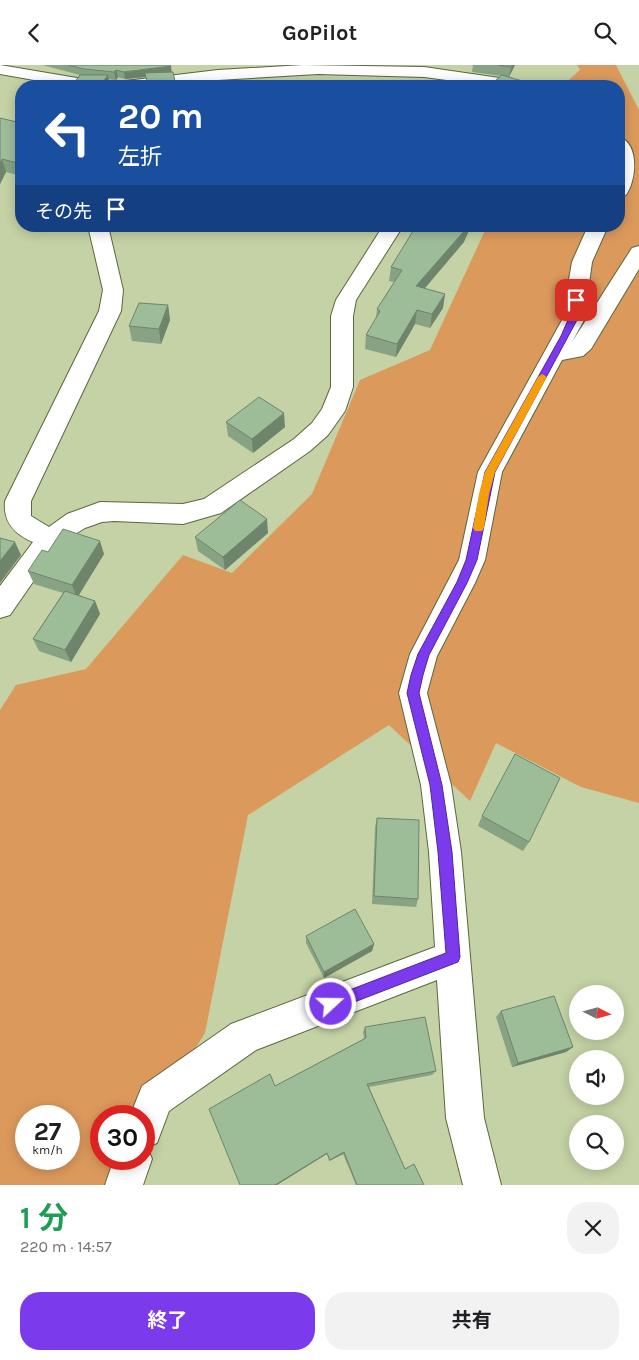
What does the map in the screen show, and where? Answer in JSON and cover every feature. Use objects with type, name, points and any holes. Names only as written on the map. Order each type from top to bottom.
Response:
[{"type":"street","points":[[174,80],[287,70],[358,68],[426,69],[485,80]]},
{"type":"street","points":[[0,69],[64,80]]},
{"type":"street","points":[[287,70],[300,76],[318,80]]},
{"type":"street","points":[[625,153],[628,158],[625,178]]},
{"type":"street","points":[[51,538],[29,529],[18,518],[16,511],[18,501],[110,311],[113,291],[99,232]]},
{"type":"street","points":[[0,607],[51,538],[76,521],[100,512],[123,511],[183,514],[212,507],[302,445],[320,429],[333,411],[342,387],[342,316],[346,299],[389,232]]},
{"type":"street","points":[[482,1185],[464,1118],[445,852],[436,785],[413,693],[424,654],[462,583],[472,560],[490,472],[573,320],[582,262],[595,232]]},
{"type":"street","points":[[555,355],[575,351],[583,344],[639,252]]},
{"type":"street","points":[[153,1105],[155,1099],[244,1037],[453,957]]},
{"type":"street","points":[[124,1185],[129,1170]]},
{"type":"shaded area","points":[[577,65],[616,65],[624,80],[569,80],[580,70]]},
{"type":"shaded area","points":[[625,83],[639,110],[639,803],[581,787],[496,743],[470,801],[389,725],[248,815],[205,1033],[155,1112],[155,1105],[90,1105],[90,1170],[118,1170],[108,1185],[0,1185],[0,710],[16,685],[86,669],[183,555],[232,573],[312,494],[360,380],[430,350],[484,232],[625,232]]},
{"type":"building","points":[[68,65],[171,66],[124,72],[116,70],[114,72],[84,69]]},
{"type":"building","points":[[173,72],[175,80],[147,80],[145,73]]},
{"type":"building","points":[[80,75],[108,75],[104,80],[76,80]]},
{"type":"building","points":[[502,75],[518,80],[496,80]]},
{"type":"building","points":[[0,118],[15,122],[15,162],[2,159],[0,164]]},
{"type":"building","points":[[412,232],[463,232],[416,286],[445,294],[432,314],[417,310],[397,344],[366,335],[380,311],[377,309],[402,270],[391,267]]},
{"type":"building","points":[[139,303],[168,305],[159,329],[129,326]]},
{"type":"building","points":[[259,397],[284,413],[252,439],[226,422]]},
{"type":"building","points":[[240,500],[267,519],[223,557],[195,537]]},
{"type":"building","points":[[63,529],[100,541],[72,585],[28,571],[42,550],[48,552]]},
{"type":"building","points":[[0,538],[15,542],[0,561]]},
{"type":"building","points":[[65,591],[95,601],[65,650],[33,639]]},
{"type":"building","points":[[515,754],[560,778],[529,842],[482,816]]},
{"type":"building","points":[[377,818],[419,820],[418,899],[374,896]]},
{"type":"building","points":[[355,909],[374,944],[324,972],[306,936]]},
{"type":"building","points":[[554,996],[573,1047],[518,1063],[501,1011]]},
{"type":"building","points":[[425,1017],[436,1071],[367,1084],[405,1169],[414,1164],[424,1185],[357,1185],[344,1152],[330,1160],[327,1153],[275,1185],[240,1185],[209,1109],[270,1074],[275,1086],[366,1038],[365,1027]]},
{"type":"slow traffic","points":[[479,528],[484,494],[490,472],[542,377]]},
{"type":"route","points":[[331,1004],[453,957],[445,852],[436,785],[413,693],[424,654],[462,583],[472,560],[490,472],[565,336],[573,320],[576,300]]}]
